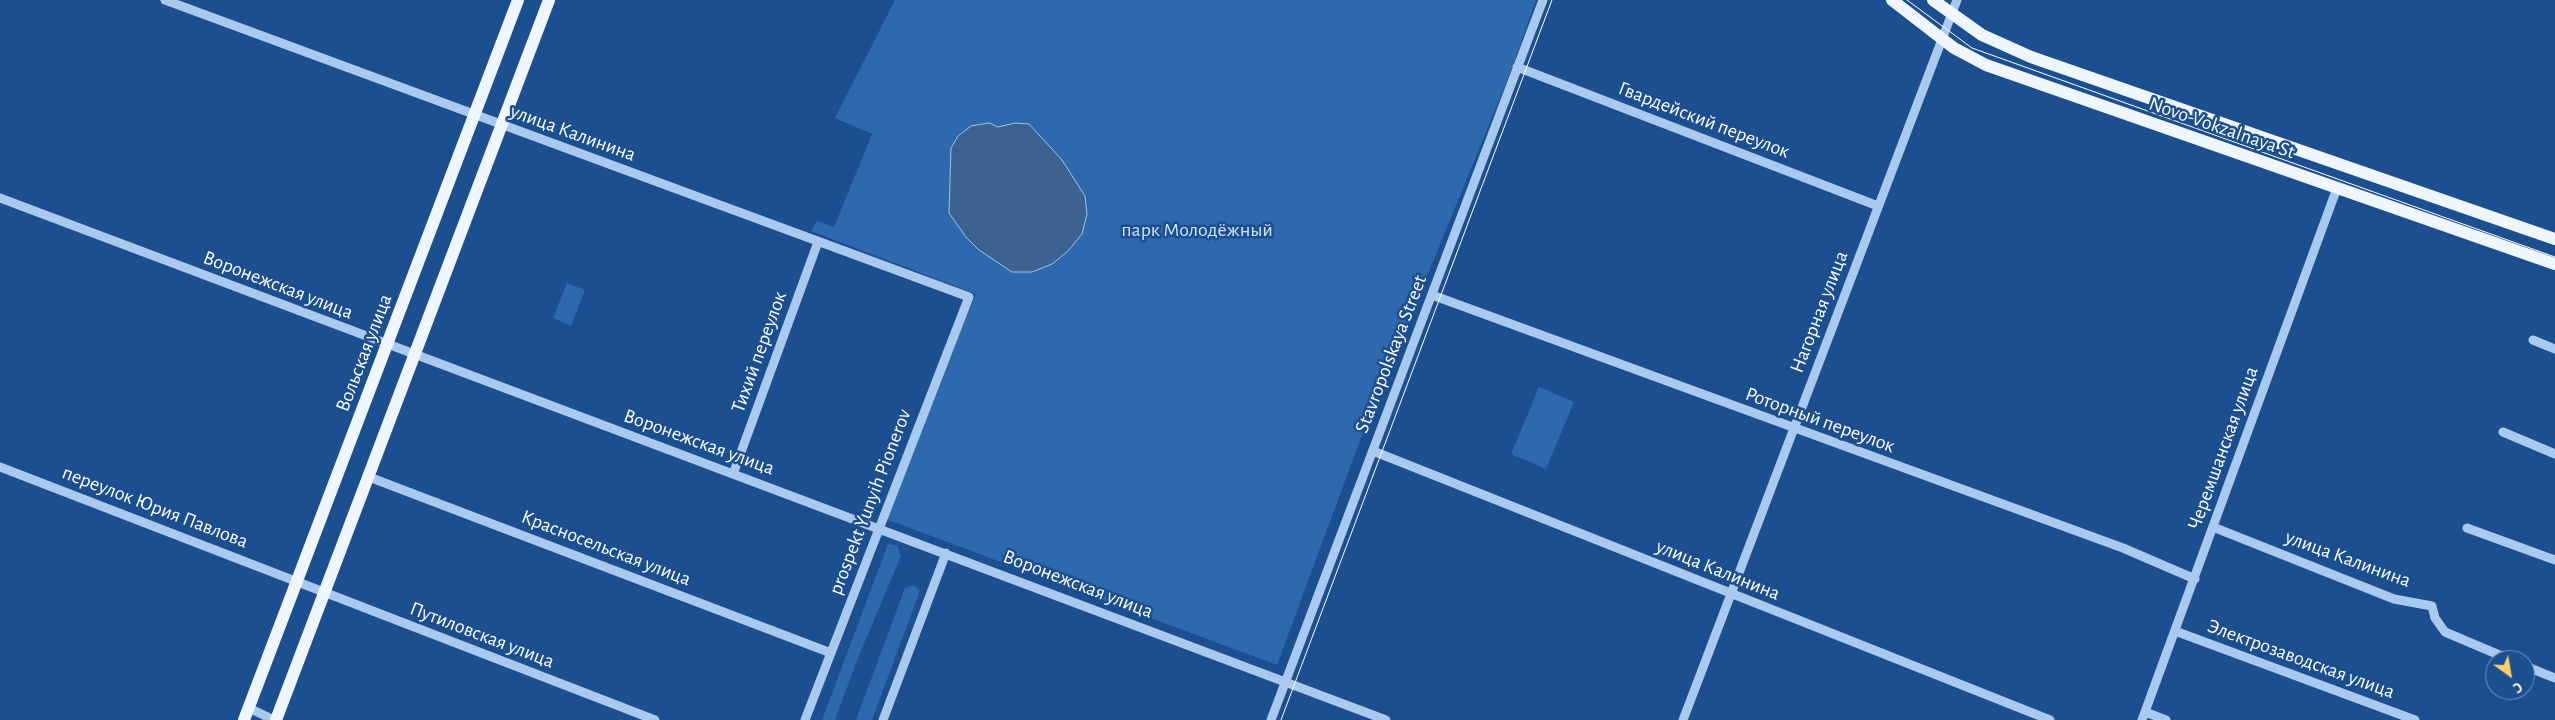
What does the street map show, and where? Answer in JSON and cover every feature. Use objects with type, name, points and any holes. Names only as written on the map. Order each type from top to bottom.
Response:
[{"type":"main road","name":"Вольская улица","points":[[246,714],[518,0]]},
{"type":"main road","points":[[275,720],[549,0]]},
{"type":"main road","name":"Novo-Vokzalnaya St","points":[[1892,0],[1942,40],[1986,65],[2555,264]]},
{"type":"main road","name":"Novo-Vokzalnaya St","points":[[1933,0],[1982,35],[2031,57],[2555,239]]},
{"type":"street","name":"улица Калинина","points":[[165,0],[969,298]]},
{"type":"street","name":"Stavropolskaya Street","points":[[1272,720],[1543,0]]},
{"type":"street","name":"Нагорная улица","points":[[1683,720],[1957,0]]},
{"type":"street","name":"Гвардейский переулок","points":[[1517,67],[1878,206]]},
{"type":"street","name":"Черемшанская улица","points":[[2144,716],[2337,188]]},
{"type":"street","name":"Воронежская улица","points":[[0,198],[1386,720]]},
{"type":"street","name":"Тихий переулок","points":[[733,474],[818,242]]},
{"type":"street","name":"Роторный переулок","points":[[1432,295],[2123,548],[2195,578]]},
{"type":"street","name":"prospekt Yunyih Pionerov","points":[[805,720],[878,528],[969,298]]},
{"type":"street","points":[[2533,340],[2555,349]]},
{"type":"street","points":[[2503,432],[2555,454]]},
{"type":"street","name":"улица Калинина","points":[[1373,451],[1731,595],[2050,720]]},
{"type":"street","name":"переулок Юрия Павлова","points":[[0,466],[298,580]]},
{"type":"street","name":"Красносельская улица","points":[[368,477],[831,653]]},
{"type":"street","name":"улица Калинина","points":[[2213,527],[2394,599],[2432,606],[2435,618],[2445,632],[2487,650]]},
{"type":"street","points":[[2467,528],[2555,560]]},
{"type":"street","points":[[883,720],[946,553]]},
{"type":"street","name":"Путиловская улица","points":[[298,580],[324,593],[655,720]]},
{"type":"street","name":"Электрозаводская улица","points":[[2175,631],[2415,720]]},
{"type":"street","points":[[2535,670],[2555,678]]},
{"type":"street","points":[[246,714],[275,720]]},
{"type":"street","points":[[2144,716],[2166,720]]},
{"type":"green space","name":"парк Молодёжный","points":[[895,0],[1536,0],[1511,71],[1362,435],[1277,665],[883,518],[976,294],[811,231],[817,221],[834,227],[872,134],[835,118]]},
{"type":"green space","points":[[567,283],[585,290],[571,326],[553,318]]},
{"type":"green space","points":[[1539,387],[1574,402],[1546,469],[1511,454]]},
{"type":"green space","points":[[888,544],[897,545],[901,556],[858,658],[835,720],[822,720]]},
{"type":"green space","points":[[914,585],[920,591],[872,720],[856,720],[905,588]]},
{"type":"shaded area","points":[[989,123],[998,127],[1015,123],[1029,124],[1062,160],[1085,196],[1087,214],[1082,234],[1068,251],[1052,264],[1032,272],[1012,272],[979,250],[966,237],[949,213],[951,148],[958,136],[971,126]]},
{"type":"tram line","points":[[1281,720],[1552,0]]},
{"type":"tram line","points":[[1907,0],[1972,48],[2555,257]]}]
